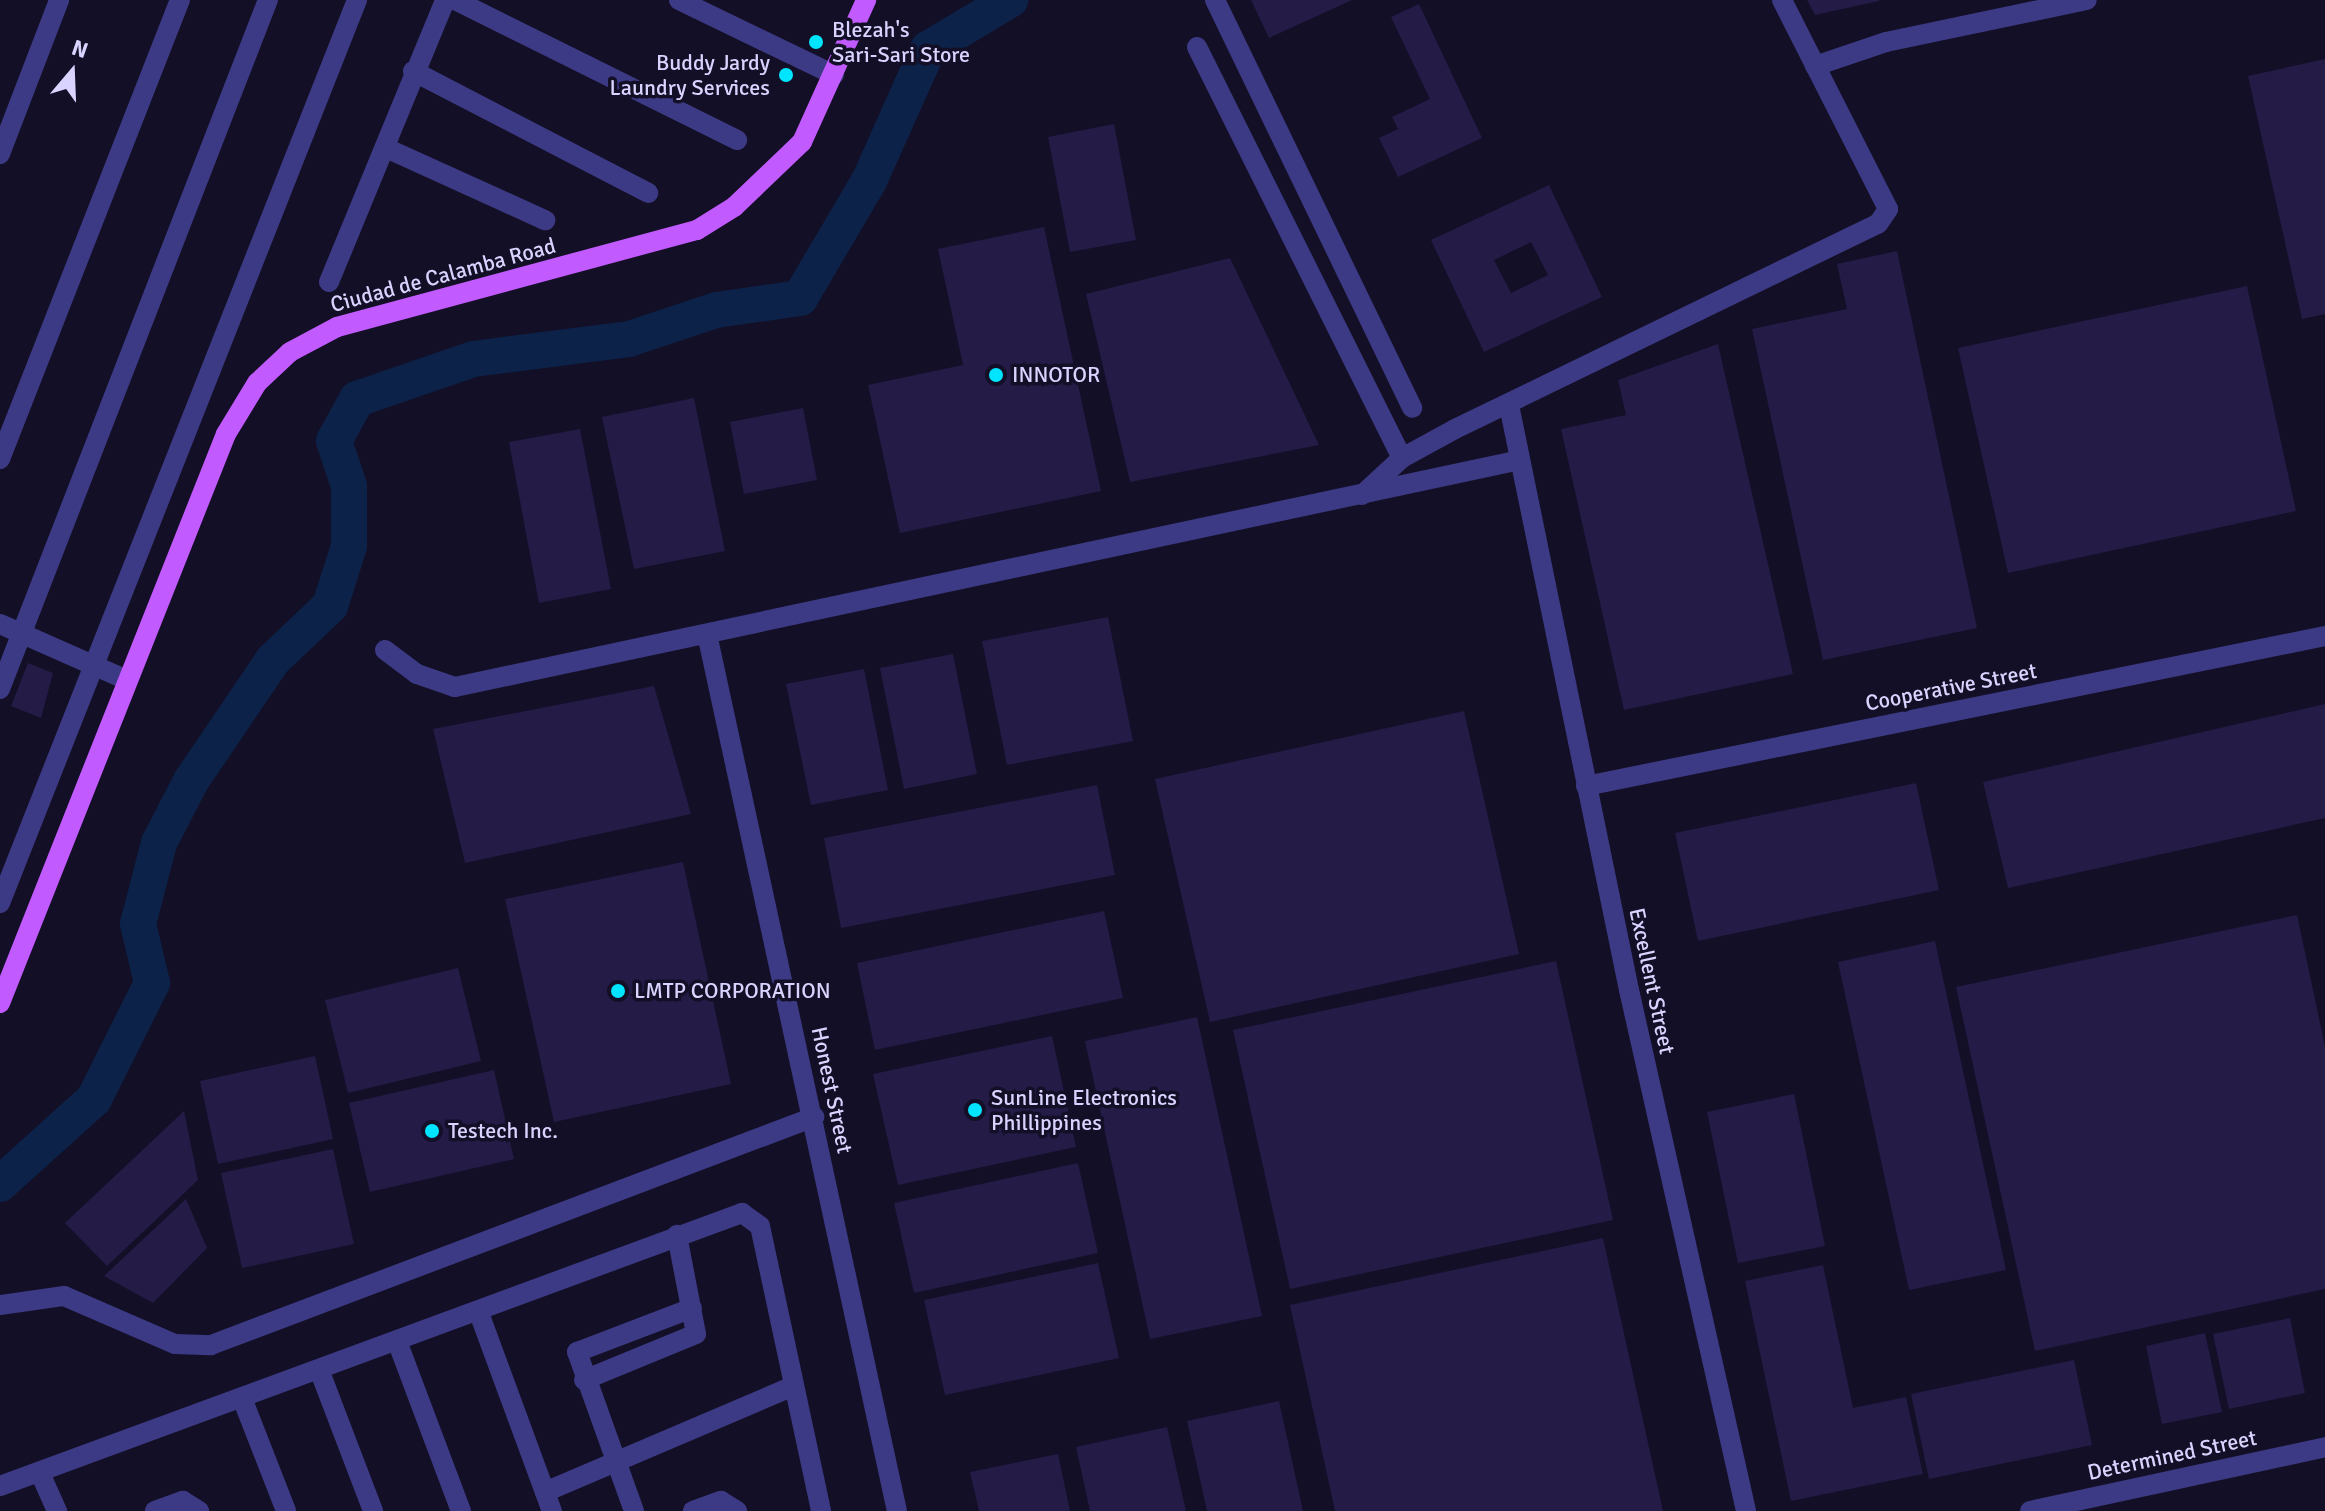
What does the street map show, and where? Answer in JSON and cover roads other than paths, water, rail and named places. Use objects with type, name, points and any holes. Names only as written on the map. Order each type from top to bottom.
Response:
[{"type":"main road","name":"Ciudad de Calamba Road","points":[[0,1003],[226,434],[272,367],[337,327],[697,230],[785,162],[813,125],[866,0]]},
{"type":"street","points":[[0,154],[59,0]]},
{"type":"street","points":[[0,459],[180,0]]},
{"type":"street","points":[[0,689],[268,0]]},
{"type":"street","points":[[0,903],[89,668],[357,0]]},
{"type":"street","points":[[329,282],[386,148],[413,71],[445,0]]},
{"type":"street","points":[[455,0],[737,140]]},
{"type":"street","points":[[679,0],[834,75]]},
{"type":"street","points":[[1215,0],[1412,408]]},
{"type":"street","points":[[1362,495],[1402,458],[1878,224],[1888,209],[1782,0]]},
{"type":"street","points":[[1815,66],[1886,42],[2087,0]]},
{"type":"street","points":[[1197,47],[1402,458]]},
{"type":"street","points":[[413,71],[648,193]]},
{"type":"street","points":[[386,148],[545,220]]},
{"type":"street","name":"Excellent Street","points":[[1509,405],[1586,786],[1746,1511]]},
{"type":"street","points":[[385,650],[417,674],[455,687],[1520,460]]},
{"type":"street","points":[[0,624],[22,632],[89,668],[127,680]]},
{"type":"street","name":"Honest Street","points":[[707,634],[897,1511]]},
{"type":"street","name":"Cooperative Street","points":[[1586,786],[2325,636]]},
{"type":"street","points":[[0,1305],[64,1296],[175,1344],[211,1345],[814,1117]]},
{"type":"street","points":[[0,1486],[320,1372],[677,1235],[753,1216],[821,1511]]},
{"type":"street","points":[[584,1380],[696,1334],[677,1235]]},
{"type":"street","points":[[634,1511],[576,1361],[583,1346],[692,1308]]},
{"type":"street","points":[[479,1313],[548,1502],[615,1464],[793,1386]]},
{"type":"street","points":[[397,1341],[461,1511]]},
{"type":"street","points":[[320,1372],[373,1511]]},
{"type":"street","points":[[242,1398],[286,1511]]},
{"type":"street","name":"Determined Street","points":[[2030,1511],[2325,1447]]},
{"type":"street","points":[[40,1473],[57,1511]]},
{"type":"street","points":[[155,1511],[183,1501],[199,1511]]},
{"type":"street","points":[[693,1511],[721,1501],[737,1511]]},
{"type":"waterway","points":[[0,1184],[94,1099],[152,983],[138,924],[159,843],[191,781],[273,660],[330,606],[349,546],[349,486],[334,441],[357,399],[473,359],[629,339],[716,310],[800,298],[869,181],[928,49],[1010,0]]},
{"type":"place","name":"Blezah's Sari-Sari Store","points":[[816,42]]},
{"type":"place","name":"Buddy Jardy Laundry Services","points":[[786,75]]},
{"type":"place","name":"INNOTOR","points":[[996,375]]},
{"type":"place","name":"LMTP CORPORATION","points":[[618,991]]},
{"type":"place","name":"SunLine Electronics Phillippines","points":[[975,1110]]},
{"type":"place","name":"Testech Inc.","points":[[432,1131]]}]
